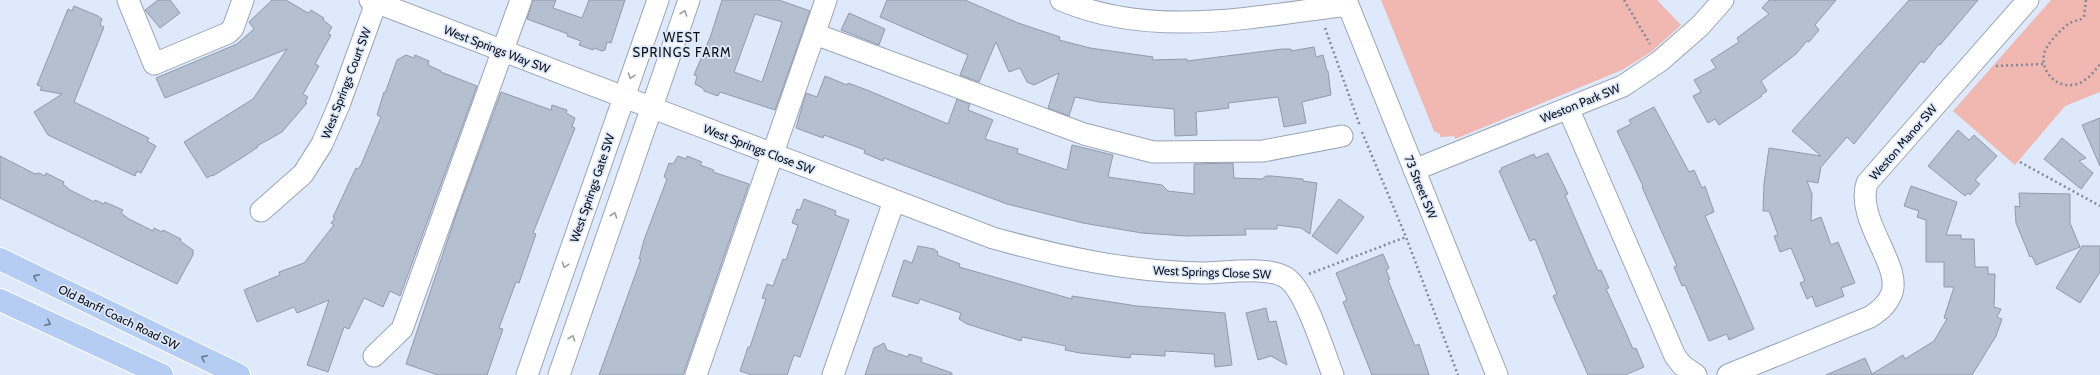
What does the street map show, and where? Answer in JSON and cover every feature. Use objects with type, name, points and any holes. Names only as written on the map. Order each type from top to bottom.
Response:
[{"type":"main road","name":"Old Banff Coach Road SW","points":[[0,259],[239,375]]},
{"type":"main road","points":[[0,300],[162,375]]},
{"type":"street","points":[[128,0],[154,64],[228,33],[233,28],[243,0]]},
{"type":"street","points":[[374,356],[402,329],[521,0]]},
{"type":"street","name":"West Springs Gate SW","points":[[527,375],[658,0]]},
{"type":"street","points":[[559,375],[689,0]]},
{"type":"street","points":[[696,375],[826,0]]},
{"type":"street","points":[[1061,0],[1108,15],[1178,23],[1220,20],[1346,2]]},
{"type":"street","name":"Weston Park SW","points":[[1414,170],[1623,86],[1660,62],[1700,26],[1723,0]]},
{"type":"street","name":"Weston Manor SW","points":[[1728,375],[1870,317],[1884,307],[1892,294],[1891,273],[1866,213],[1864,201],[1867,183],[2028,0]]},
{"type":"street","name":"West Springs Way SW","points":[[373,1],[624,98]]},
{"type":"street","name":"West Springs Court SW","points":[[261,211],[303,174],[322,144],[339,105],[373,1]]},
{"type":"street","name":"73 Street SW","points":[[1346,2],[1497,375]]},
{"type":"street","points":[[815,34],[1084,134],[1153,152],[1263,152],[1342,136]]},
{"type":"street","name":"West Springs Close SW","points":[[624,98],[993,238],[1043,252],[1085,261],[1139,269],[1190,273],[1269,272],[1289,280],[1297,289],[1333,375]]},
{"type":"street","points":[[1568,108],[1675,356],[1682,365],[1696,375]]},
{"type":"street","points":[[833,375],[894,201]]},
{"type":"path","points":[[1624,0],[1660,62]]},
{"type":"path","points":[[2086,0],[2084,17],[2070,23],[2050,44],[2044,54],[2044,64],[2046,71],[2052,78],[2067,85],[2082,82],[2100,64]]},
{"type":"path","points":[[1325,28],[1362,131],[1406,237],[1458,375]]},
{"type":"path","points":[[1970,66],[2044,64]]},
{"type":"path","points":[[2020,162],[2100,206]]},
{"type":"path","points":[[1289,280],[1315,272],[1406,237]]},
{"type":"shaded area","points":[[1381,0],[1657,0],[1681,25],[1651,52],[1622,70],[1455,139],[1454,136],[1440,137],[1440,134],[1434,131]]},
{"type":"shaded area","points":[[2051,0],[2100,0],[2100,92],[2065,106],[2015,165],[1953,111]]},
{"type":"building","points":[[158,0],[170,0],[180,13],[160,28],[145,10]]},
{"type":"building","points":[[272,0],[286,0],[308,13],[311,10],[324,18],[323,20],[332,27],[328,34],[331,35],[315,64],[319,66],[303,94],[308,97],[305,102],[307,103],[282,132],[257,146],[258,147],[213,176],[212,175],[207,178],[184,142],[253,99],[287,49],[165,98],[156,78],[237,44],[254,29],[249,22]]},
{"type":"building","points":[[533,0],[556,0],[553,8],[582,18],[589,0],[625,0],[611,43],[607,42],[605,50],[602,51],[594,48],[593,50],[579,45],[581,41],[567,36],[568,34],[527,19]]},
{"type":"building","points":[[722,0],[779,0],[810,11],[775,110],[720,92],[718,96],[704,91],[704,89],[695,84],[697,76],[694,75],[711,35]],"holes":[[[755,14],[782,22],[762,82],[734,72]]]},
{"type":"building","points":[[887,0],[965,0],[1018,23],[1060,37],[1059,40],[1090,48],[1153,57],[1152,60],[1187,59],[1187,61],[1282,49],[1291,49],[1291,51],[1314,47],[1316,57],[1323,55],[1328,71],[1331,95],[1302,102],[1306,123],[1284,127],[1278,97],[1228,103],[1229,108],[1196,112],[1197,135],[1175,136],[1174,109],[1099,102],[1075,97],[1069,116],[1048,108],[1059,73],[1034,85],[1027,82],[1020,68],[1009,72],[996,42],[979,82],[960,75],[968,55],[880,17]]},
{"type":"building","points":[[1769,0],[1836,0],[1815,25],[1819,30],[1809,42],[1807,41],[1796,54],[1761,81],[1767,91],[1761,95],[1762,96],[1719,125],[1715,119],[1708,123],[1693,96],[1701,92],[1694,80],[1716,68],[1711,60],[1739,42],[1737,38],[1769,14],[1762,8]]},
{"type":"building","points":[[1909,0],[1978,0],[1924,63],[1921,61],[1854,144],[1847,137],[1821,167],[1818,183],[1807,181],[1812,194],[1811,221],[1821,217],[1831,245],[1838,242],[1855,283],[1841,288],[1844,296],[1816,307],[1812,296],[1807,299],[1800,283],[1805,281],[1791,248],[1780,252],[1774,236],[1778,235],[1769,211],[1763,211],[1764,184],[1769,148],[1821,156],[1792,131]]},
{"type":"building","points":[[74,6],[98,16],[102,19],[100,25],[104,27],[74,102],[149,138],[147,141],[156,146],[141,173],[137,171],[135,176],[48,135],[34,112],[62,94],[40,90],[42,87],[37,85],[68,9],[72,11]]},
{"type":"building","points":[[849,13],[885,29],[879,45],[841,30]]},
{"type":"building","points":[[406,55],[414,58],[415,55],[429,61],[428,65],[441,72],[477,86],[400,296],[390,291],[383,307],[364,298],[349,329],[344,327],[328,372],[307,365],[329,300],[297,313],[294,307],[257,322],[244,290],[280,275],[279,272],[304,263],[334,225],[331,223],[335,218],[333,217],[356,168],[358,169],[361,165],[381,117],[377,115],[384,92],[385,93],[397,60]]},
{"type":"building","points":[[825,76],[847,85],[848,83],[867,90],[948,124],[957,99],[970,104],[968,110],[993,120],[985,139],[1018,149],[1017,153],[1067,170],[1072,145],[1113,155],[1108,177],[1162,185],[1168,191],[1194,194],[1194,164],[1233,163],[1234,178],[1262,179],[1266,176],[1272,176],[1303,179],[1303,181],[1317,183],[1310,234],[1301,228],[1277,225],[1277,229],[1245,229],[1246,235],[1186,236],[1142,233],[1083,223],[1007,204],[884,158],[883,161],[864,153],[865,150],[824,135],[823,138],[796,128],[806,93],[817,97]]},
{"type":"building","points":[[501,92],[551,110],[552,105],[567,110],[566,113],[575,118],[572,127],[575,128],[533,233],[536,234],[519,283],[516,282],[499,328],[503,329],[487,375],[438,375],[406,364],[457,212]]},
{"type":"building","points":[[1654,107],[1689,172],[1694,170],[1702,188],[1705,186],[1714,212],[1705,216],[1754,329],[1729,340],[1727,334],[1709,341],[1685,285],[1682,286],[1674,267],[1677,266],[1642,187],[1643,186],[1617,131],[1631,124],[1629,120]]},
{"type":"building","points":[[2100,118],[2100,166],[2082,125]]},
{"type":"building","points":[[1958,130],[1969,140],[1974,135],[1997,156],[1975,180],[1980,184],[1970,195],[1968,193],[1965,196],[1928,166]]},
{"type":"building","points":[[2062,138],[2086,158],[2079,161],[2093,173],[2081,189],[2044,159]]},
{"type":"building","points":[[1548,153],[1568,194],[1565,195],[1598,271],[1601,270],[1609,288],[1606,289],[1633,349],[1636,348],[1644,367],[1625,375],[1588,375],[1553,296],[1557,294],[1535,239],[1530,241],[1499,171],[1502,170],[1501,168],[1534,154],[1536,158]]},
{"type":"building","points":[[0,156],[35,174],[39,173],[45,176],[46,173],[64,182],[63,184],[70,190],[94,202],[95,200],[104,204],[105,202],[123,210],[121,213],[129,219],[153,231],[154,228],[162,232],[163,230],[181,239],[180,241],[193,250],[193,255],[177,284],[0,198]]},
{"type":"building","points":[[678,156],[686,159],[687,156],[702,162],[700,165],[714,170],[713,172],[749,184],[683,375],[599,375],[641,259],[639,259],[644,240],[667,179],[664,177],[669,163],[673,164]]},
{"type":"building","points":[[1911,186],[1957,202],[1946,235],[1961,235],[1961,239],[1974,239],[1975,267],[1988,267],[1988,274],[1995,274],[1994,307],[2001,309],[1997,317],[2002,319],[1996,336],[1972,375],[1826,375],[1865,358],[1872,374],[1903,355],[1905,359],[1934,341],[1947,319],[1944,318],[1954,287],[1944,287],[1944,262],[1926,262],[1926,220],[1917,217],[1919,211],[1904,206]]},
{"type":"building","points":[[2019,193],[2070,194],[2070,223],[2080,247],[2036,265],[2032,256],[2030,257],[2016,223],[2015,206],[2020,207]]},
{"type":"building","points":[[804,199],[836,211],[835,215],[849,220],[800,357],[794,355],[787,375],[752,375],[740,371],[748,347],[750,347],[766,299],[762,298],[767,284],[773,286],[783,259],[786,260],[798,225],[792,223],[797,209],[800,210]]},
{"type":"building","points":[[1339,199],[1364,217],[1337,254],[1312,236]]},
{"type":"building","points":[[918,246],[934,249],[938,252],[937,255],[960,264],[959,267],[1072,299],[1072,296],[1137,306],[1225,313],[1232,365],[1215,367],[1214,354],[1165,351],[1165,356],[1131,354],[1130,358],[1065,350],[1066,346],[1022,337],[1021,341],[967,324],[959,319],[961,313],[920,299],[918,304],[892,296],[904,260],[912,263]]},
{"type":"building","points":[[2082,246],[2100,246],[2100,272],[2080,303],[2056,288]]},
{"type":"building","points":[[1383,254],[1389,268],[1386,270],[1390,279],[1388,280],[1415,346],[1419,344],[1429,375],[1372,375],[1343,302],[1347,300],[1336,273]]},
{"type":"building","points":[[1266,308],[1269,322],[1276,321],[1287,365],[1271,356],[1258,360],[1246,313]]},
{"type":"building","points":[[884,343],[887,350],[908,357],[909,354],[922,358],[921,362],[952,373],[952,375],[865,375],[874,348]]},
{"type":"district","name":"WEST SPRINGS FARM","points":[[682,44]]}]
